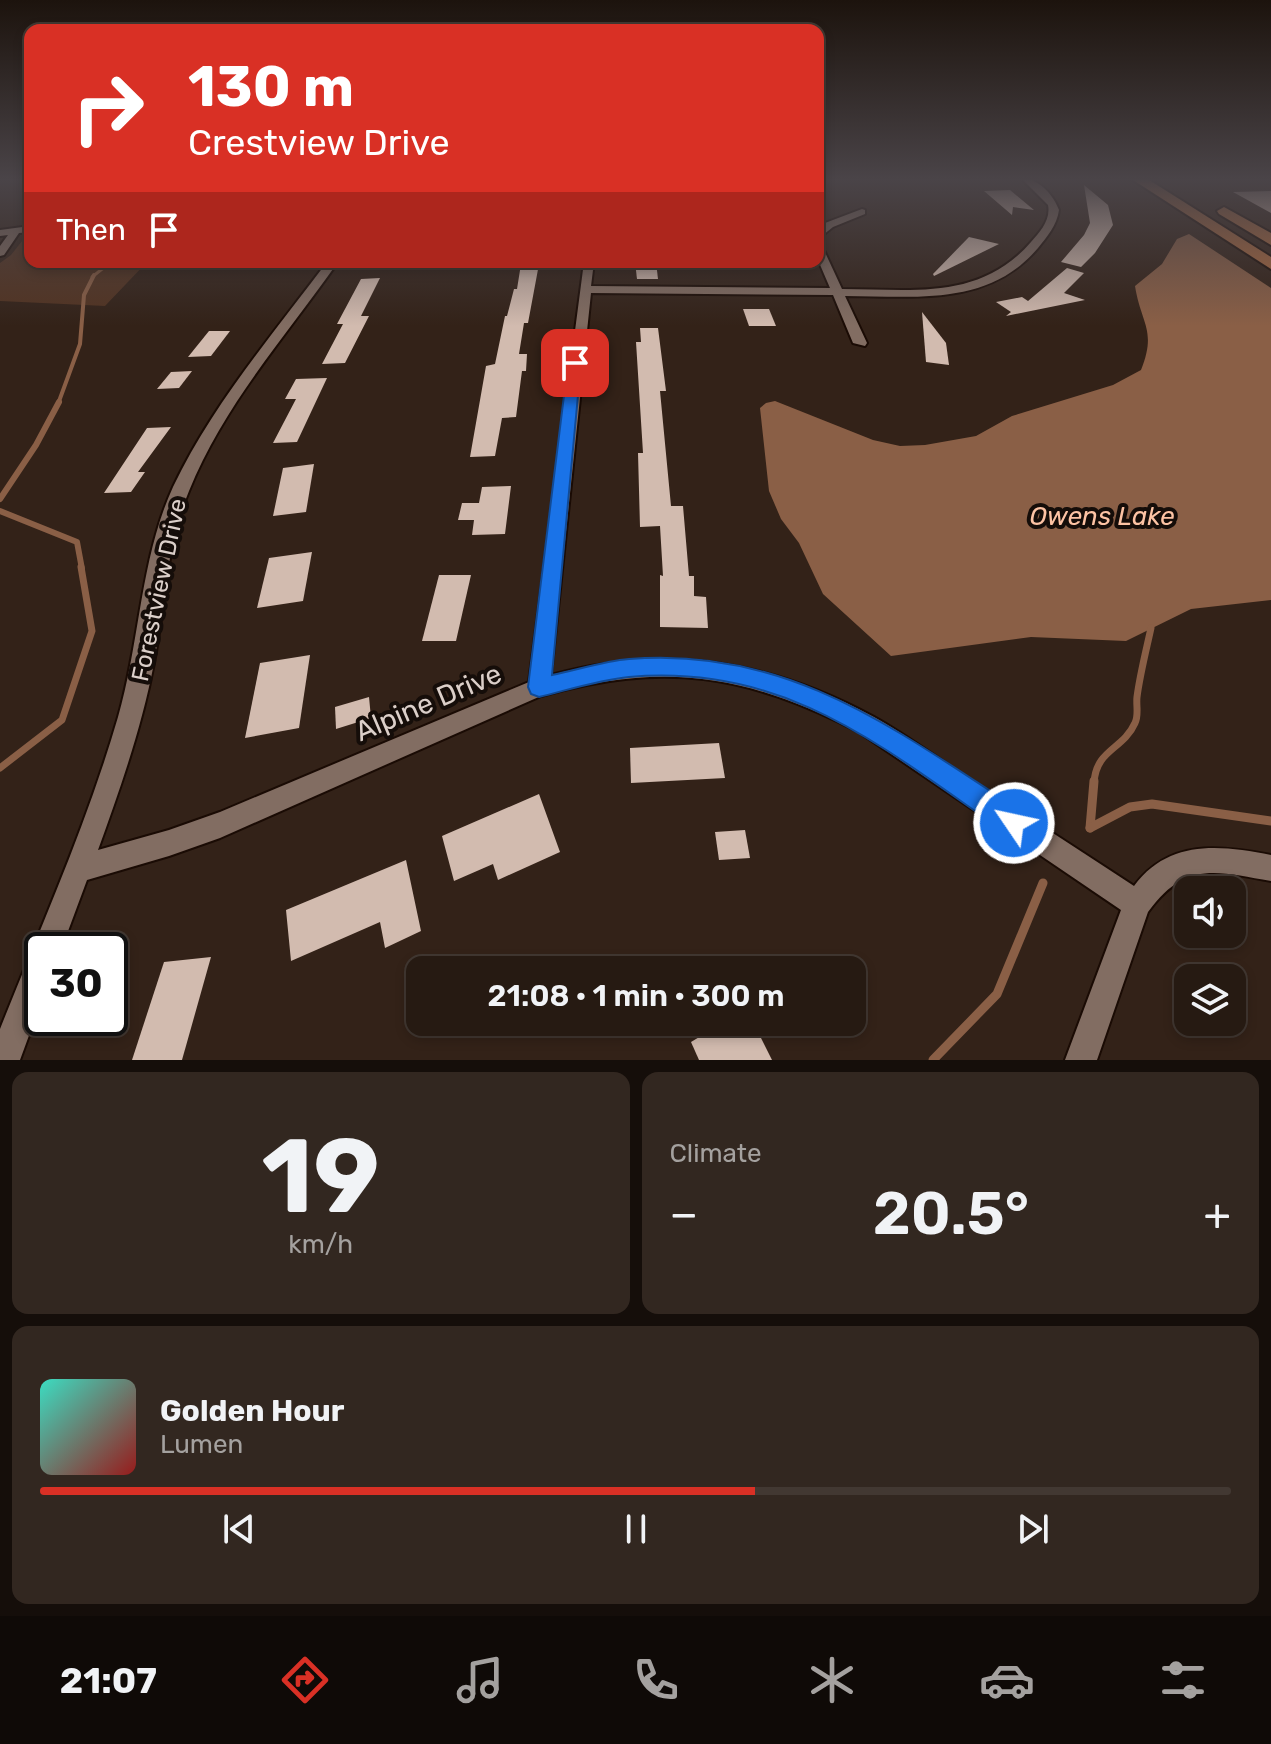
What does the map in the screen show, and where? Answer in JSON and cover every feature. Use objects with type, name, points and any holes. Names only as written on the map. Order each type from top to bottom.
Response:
[{"type":"main road","points":[[1214,227],[1271,264]]},
{"type":"main road","points":[[1250,227],[1271,240]]},
{"type":"street","points":[[586,289],[925,293],[962,288],[1002,276],[1024,257],[1048,227]]},
{"type":"street","points":[[0,233],[24,230]]},
{"type":"street","points":[[0,253],[16,231]]},
{"type":"street","points":[[824,262],[860,343]]},
{"type":"street","name":"Forestview Drive","points":[[53,932],[131,717],[147,653],[164,548],[180,492],[211,429],[329,268]]},
{"type":"street","points":[[539,687],[588,268]]},
{"type":"street","name":"Alpine Drive","points":[[77,869],[198,834],[539,687],[626,668],[676,666],[737,672],[787,686],[867,725],[1137,904]]},
{"type":"street","points":[[1081,1060],[1137,904],[1151,882],[1166,870],[1185,863],[1209,860],[1271,868]]},
{"type":"street","points":[[4,1060],[24,1007]]},
{"type":"shaded area","points":[[24,239],[24,268],[141,268],[105,306],[0,301],[0,263]]},
{"type":"water","name":"Owens Lake","points":[[1189,234],[1271,288],[1271,600],[1191,609],[1126,641],[1031,637],[891,656],[823,594],[799,543],[781,519],[769,491],[760,408],[775,401],[873,440],[900,446],[925,445],[976,436],[1012,416],[1113,385],[1141,370],[1146,356],[1148,336],[1135,286],[1162,264],[1177,239]]},
{"type":"building","points":[[1088,227],[1111,227],[1095,253],[1081,267],[1061,262]]},
{"type":"building","points":[[969,237],[999,244],[934,276],[933,274]]},
{"type":"building","points":[[520,268],[538,268],[519,354],[527,354],[516,417],[502,418],[495,456],[470,457],[486,366],[495,364],[505,316],[514,289],[517,289]]},
{"type":"building","points":[[636,268],[657,268],[658,279],[637,279]]},
{"type":"building","points":[[1067,268],[1084,273],[1064,293],[1085,300],[1006,316],[1011,312],[996,302],[1022,297],[1028,301]]},
{"type":"building","points":[[380,278],[361,316],[369,316],[345,363],[322,364],[343,324],[337,324],[361,279]]},
{"type":"building","points":[[743,309],[769,309],[776,326],[749,326]]},
{"type":"building","points":[[922,312],[946,343],[949,365],[926,362]]},
{"type":"building","points":[[640,328],[658,328],[666,391],[660,391],[671,506],[683,506],[689,576],[694,576],[694,596],[706,597],[708,628],[660,627],[660,575],[663,576],[660,526],[640,527],[638,453],[643,453],[636,342],[641,342]]},
{"type":"building","points":[[209,331],[230,331],[211,356],[188,357]]},
{"type":"building","points":[[192,371],[179,388],[157,389],[171,372]]},
{"type":"building","points":[[327,378],[297,442],[273,443],[296,399],[285,399],[296,379]]},
{"type":"building","points":[[171,427],[138,472],[145,472],[131,492],[104,493],[147,428]]},
{"type":"building","points":[[314,464],[306,512],[273,516],[283,468]]},
{"type":"building","points":[[511,486],[505,534],[472,535],[474,520],[458,520],[462,503],[479,503],[482,487]]},
{"type":"building","points":[[312,552],[303,601],[257,608],[269,558]]},
{"type":"building","points":[[439,575],[471,575],[456,641],[422,641]]},
{"type":"building","points":[[310,655],[299,728],[245,738],[260,663]]},
{"type":"building","points":[[369,697],[371,718],[336,729],[335,707]]},
{"type":"building","points":[[719,743],[725,778],[631,783],[630,748]]},
{"type":"building","points":[[539,794],[560,852],[498,880],[493,864],[454,881],[442,836]]},
{"type":"building","points":[[745,830],[750,858],[719,860],[715,832]]},
{"type":"building","points":[[406,860],[421,931],[385,948],[380,922],[291,961],[286,910]]},
{"type":"building","points":[[211,957],[182,1060],[132,1060],[164,962]]},
{"type":"building","points":[[701,1036],[760,1036],[772,1060],[699,1060],[691,1042]]},
{"type":"waterway","points":[[94,276],[103,268]]},
{"type":"waterway","points":[[58,404],[80,344],[84,295],[94,276]]},
{"type":"waterway","points":[[0,499],[36,445],[58,404]]},
{"type":"waterway","points":[[0,511],[77,542],[82,569]]},
{"type":"waterway","points":[[0,768],[62,720],[92,631],[81,567]]},
{"type":"waterway","points":[[1094,783],[1100,763],[1130,732],[1136,720],[1138,688],[1151,628]]},
{"type":"waterway","points":[[1094,781],[1090,828],[1130,807],[1152,804],[1271,821]]},
{"type":"waterway","points":[[933,1060],[997,994],[1043,883]]},
{"type":"route","points":[[575,363],[539,687],[626,668],[676,666],[737,672],[787,686],[828,703],[867,725],[1014,823]]}]
